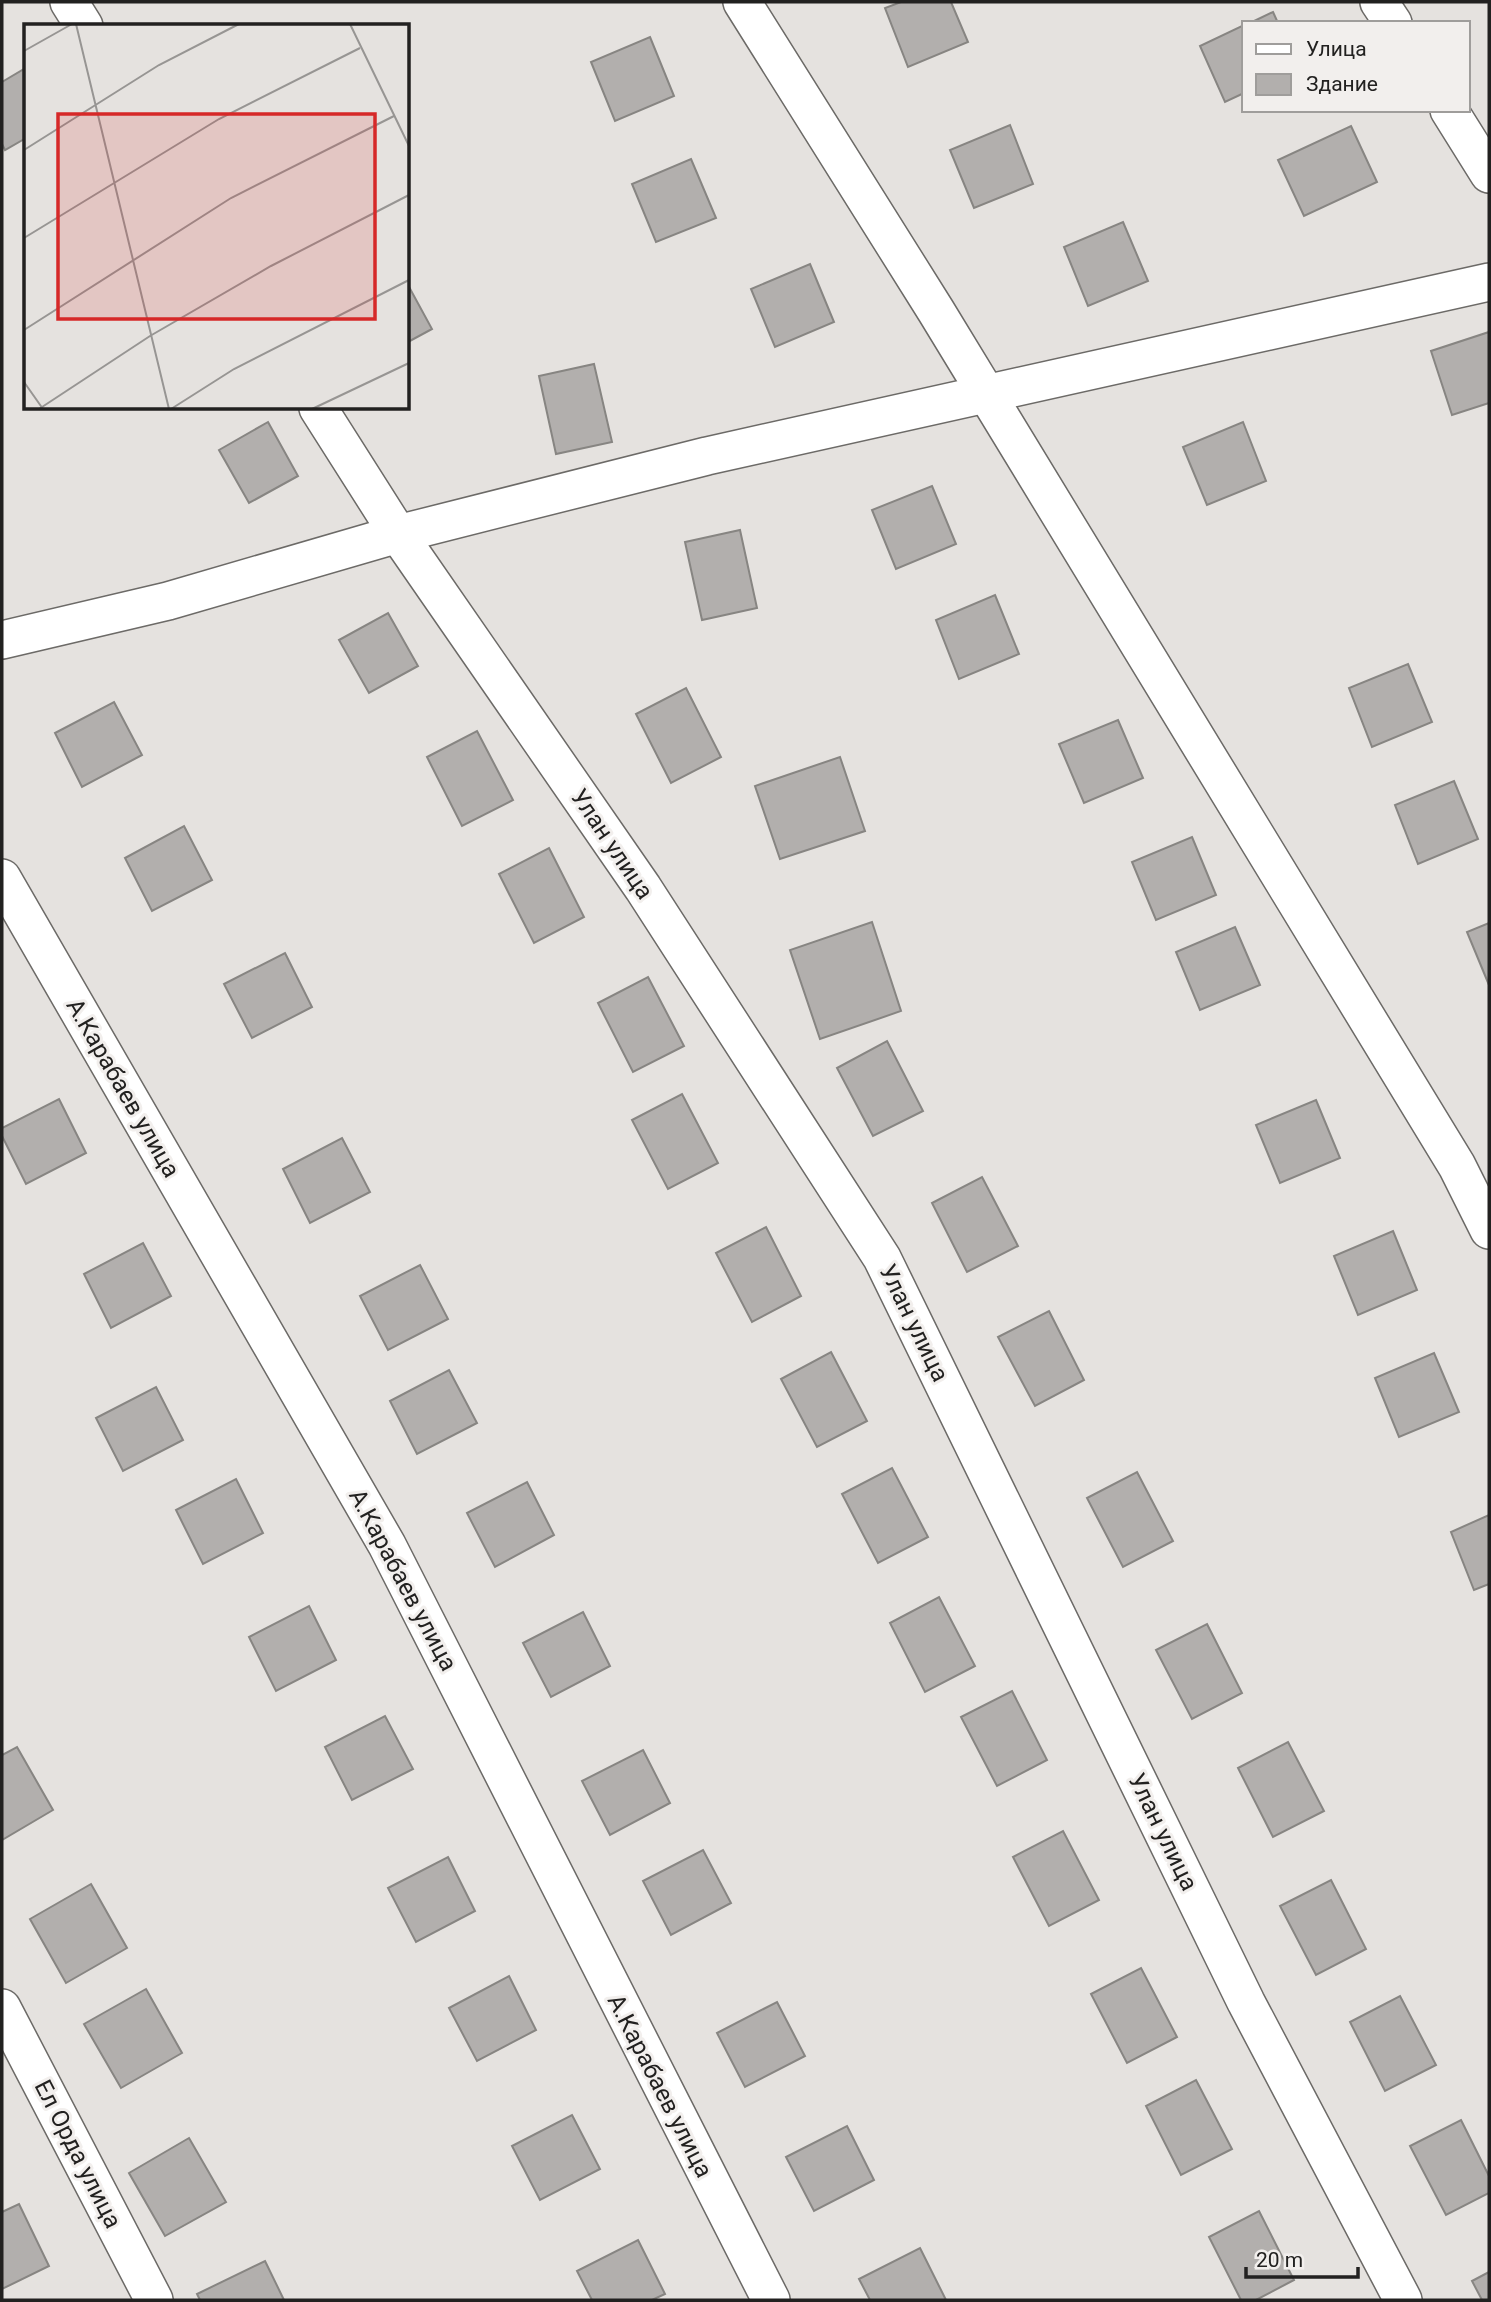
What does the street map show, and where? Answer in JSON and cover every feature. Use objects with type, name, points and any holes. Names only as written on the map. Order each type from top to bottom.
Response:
[{"type":"street","points":[[69,2],[82,24]]},
{"type":"street","points":[[743,2],[987,395],[1457,1166],[1489,1230]]},
{"type":"street","points":[[1380,2],[1392,21]]},
{"type":"street","points":[[1450,112],[1489,174]]},
{"type":"street","points":[[2,640],[168,601],[398,534],[707,456],[1489,282]]},
{"type":"street","name":"Улан улица","points":[[319,410],[398,534],[643,888],[882,1258],[1240,1990],[1403,2300]]},
{"type":"street","name":"А.Карабаев улица","points":[[2,878],[387,1545],[771,2300]]},
{"type":"street","name":"Ел Орда улица","points":[[2,2008],[154,2300]]},
{"type":"building","points":[[901,2],[951,2],[968,42],[908,67],[885,8]]},
{"type":"building","points":[[1273,12],[1277,21],[1254,21]]},
{"type":"building","points":[[1242,26],[1242,94],[1225,102],[1200,46]]},
{"type":"building","points":[[650,37],[674,96],[615,121],[591,62]]},
{"type":"building","points":[[24,69],[24,139],[5,150],[2,144],[2,82]]},
{"type":"building","points":[[1010,125],[1033,184],[974,208],[950,150]]},
{"type":"building","points":[[1351,126],[1377,182],[1304,216],[1278,160]]},
{"type":"building","points":[[691,159],[716,218],[656,242],[632,184]]},
{"type":"building","points":[[1123,222],[1148,281],[1088,306],[1064,247]]},
{"type":"building","points":[[810,264],[834,322],[775,347],[751,289]]},
{"type":"building","points":[[410,289],[432,329],[410,341]]},
{"type":"building","points":[[1489,332],[1489,403],[1452,415],[1431,351]]},
{"type":"building","points":[[594,364],[612,442],[556,454],[539,376]]},
{"type":"building","points":[[268,422],[298,476],[249,503],[219,450]]},
{"type":"building","points":[[1243,422],[1266,481],[1207,505],[1183,447]]},
{"type":"building","points":[[932,486],[956,544],[896,569],[872,510]]},
{"type":"building","points":[[740,530],[757,608],[702,620],[685,542]]},
{"type":"building","points":[[995,595],[1019,654],[959,679],[936,620]]},
{"type":"building","points":[[388,613],[418,666],[369,693],[339,640]]},
{"type":"building","points":[[1408,664],[1432,722],[1372,747],[1349,688]]},
{"type":"building","points":[[686,688],[721,757],[671,783],[636,714]]},
{"type":"building","points":[[114,702],[142,755],[82,787],[55,733]]},
{"type":"building","points":[[1118,720],[1143,778],[1084,803],[1059,744]]},
{"type":"building","points":[[477,731],[513,800],[462,826],[427,757]]},
{"type":"building","points":[[840,757],[865,831],[780,859],[755,786]]},
{"type":"building","points":[[1454,781],[1478,839],[1418,864],[1395,805]]},
{"type":"building","points":[[184,826],[212,880],[152,911],[125,858]]},
{"type":"building","points":[[1192,837],[1216,895],[1156,920],[1132,862]]},
{"type":"building","points":[[549,848],[584,917],[534,943],[499,874]]},
{"type":"building","points":[[872,922],[901,1011],[820,1039],[790,950]]},
{"type":"building","points":[[1489,923],[1489,985],[1467,932]]},
{"type":"building","points":[[1235,927],[1260,985],[1200,1010],[1176,952]]},
{"type":"building","points":[[285,953],[312,1007],[252,1038],[224,984]]},
{"type":"building","points":[[648,977],[684,1046],[633,1072],[598,1003]]},
{"type":"building","points":[[887,1041],[923,1111],[873,1136],[837,1068]]},
{"type":"building","points":[[682,1094],[718,1163],[668,1189],[632,1120]]},
{"type":"building","points":[[59,1099],[86,1153],[26,1184],[2,1136],[2,1128]]},
{"type":"building","points":[[1316,1100],[1340,1158],[1280,1183],[1256,1125]]},
{"type":"building","points":[[342,1138],[370,1192],[310,1223],[283,1169]]},
{"type":"building","points":[[982,1177],[1018,1246],[967,1272],[932,1203]]},
{"type":"building","points":[[766,1227],[801,1296],[752,1322],[716,1253]]},
{"type":"building","points":[[1393,1231],[1417,1290],[1358,1315],[1334,1256]]},
{"type":"building","points":[[143,1243],[171,1296],[111,1328],[84,1274]]},
{"type":"building","points":[[420,1265],[448,1319],[388,1350],[360,1296]]},
{"type":"building","points":[[1049,1311],[1084,1380],[1035,1406],[998,1337]]},
{"type":"building","points":[[831,1352],[867,1421],[817,1447],[781,1379]]},
{"type":"building","points":[[1434,1353],[1459,1412],[1399,1437],[1375,1378]]},
{"type":"building","points":[[449,1370],[477,1423],[417,1454],[390,1401]]},
{"type":"building","points":[[156,1387],[183,1440],[123,1471],[96,1418]]},
{"type":"building","points":[[892,1468],[928,1537],[878,1563],[842,1494]]},
{"type":"building","points":[[1137,1472],[1173,1541],[1123,1567],[1087,1498]]},
{"type":"building","points":[[236,1479],[263,1533],[203,1564],[176,1510]]},
{"type":"building","points":[[527,1482],[554,1535],[495,1567],[467,1513]]},
{"type":"building","points":[[1489,1515],[1489,1584],[1474,1590],[1451,1532]]},
{"type":"building","points":[[939,1597],[975,1666],[925,1692],[890,1623]]},
{"type":"building","points":[[309,1606],[336,1660],[276,1691],[249,1637]]},
{"type":"building","points":[[583,1612],[610,1666],[551,1697],[523,1643]]},
{"type":"building","points":[[1207,1624],[1242,1693],[1192,1719],[1156,1650]]},
{"type":"building","points":[[1012,1691],[1047,1760],[997,1786],[961,1717]]},
{"type":"building","points":[[385,1716],[413,1769],[352,1800],[325,1747]]},
{"type":"building","points":[[1288,1742],[1324,1811],[1273,1837],[1238,1768]]},
{"type":"building","points":[[17,1747],[53,1810],[2,1840],[2,1755]]},
{"type":"building","points":[[643,1750],[670,1803],[610,1835],[582,1781]]},
{"type":"building","points":[[1063,1831],[1099,1900],[1049,1926],[1013,1857]]},
{"type":"building","points":[[703,1850],[731,1903],[671,1935],[643,1881]]},
{"type":"building","points":[[448,1857],[475,1911],[416,1942],[388,1888]]},
{"type":"building","points":[[1331,1880],[1366,1949],[1316,1975],[1280,1906]]},
{"type":"building","points":[[91,1884],[127,1948],[66,1983],[30,1919]]},
{"type":"building","points":[[1141,1968],[1177,2037],[1127,2063],[1091,1994]]},
{"type":"building","points":[[509,1976],[536,2030],[477,2061],[449,2008]]},
{"type":"building","points":[[146,1989],[182,2053],[121,2088],[84,2024]]},
{"type":"building","points":[[1400,1996],[1436,2065],[1385,2091],[1350,2022]]},
{"type":"building","points":[[777,2002],[805,2056],[745,2087],[717,2033]]},
{"type":"building","points":[[1196,2080],[1232,2149],[1181,2175],[1146,2106]]},
{"type":"building","points":[[572,2115],[600,2169],[540,2200],[512,2146]]},
{"type":"building","points":[[1461,2120],[1489,2176],[1489,2193],[1446,2215],[1410,2146]]},
{"type":"building","points":[[847,2126],[874,2180],[814,2211],[786,2157]]},
{"type":"building","points":[[189,2138],[226,2202],[165,2236],[129,2173]]},
{"type":"building","points":[[19,2204],[49,2266],[2,2289],[2,2212]]},
{"type":"building","points":[[1259,2211],[1294,2280],[1256,2300],[1241,2300],[1209,2237]]},
{"type":"building","points":[[638,2240],[665,2294],[652,2300],[592,2300],[577,2271]]},
{"type":"building","points":[[920,2248],[946,2300],[870,2300],[859,2279]]},
{"type":"building","points":[[265,2261],[284,2300],[200,2300],[197,2294]]},
{"type":"building","points":[[1489,2272],[1489,2300],[1482,2300],[1472,2281]]}]
